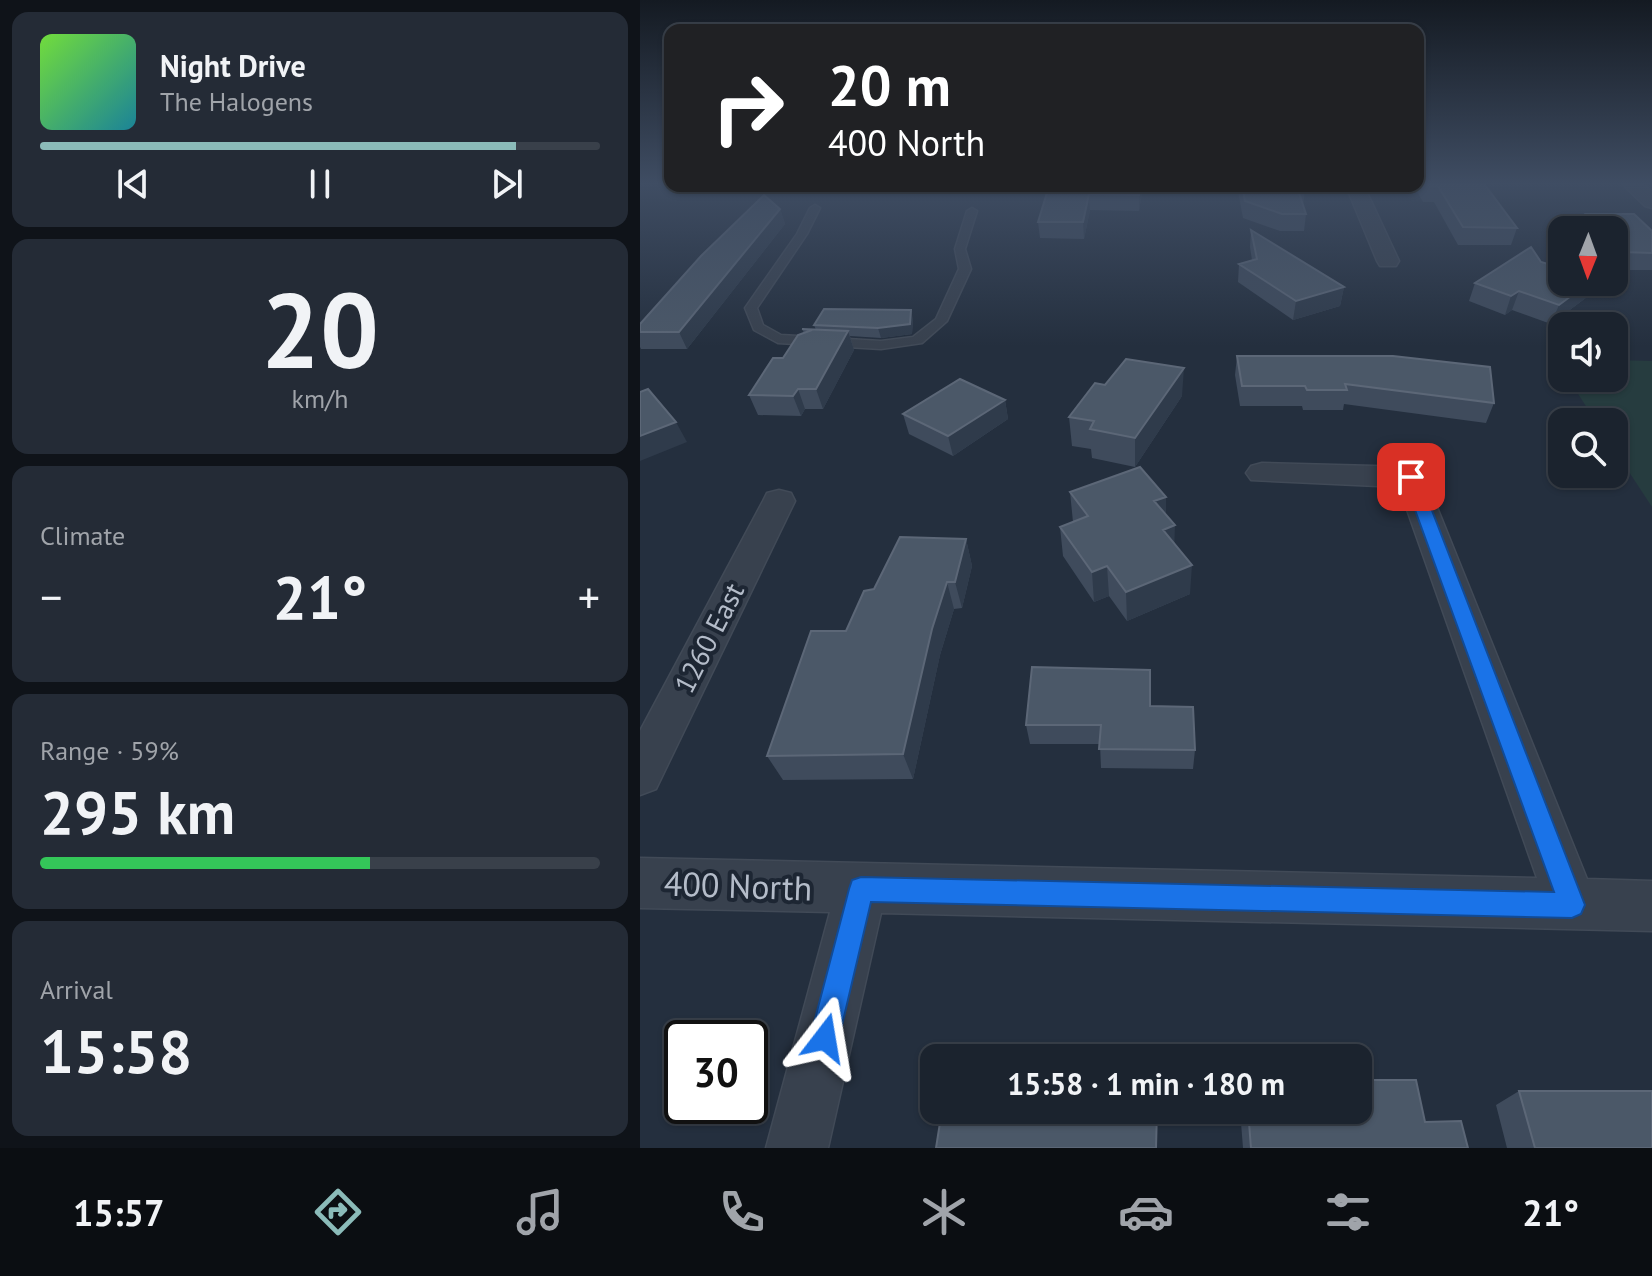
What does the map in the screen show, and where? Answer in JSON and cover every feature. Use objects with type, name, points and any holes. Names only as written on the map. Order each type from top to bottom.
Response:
[{"type":"street","points":[[1378,239],[1388,261]]},
{"type":"street","points":[[1262,473],[1411,477],[1572,905]]},
{"type":"street","name":"1260 East","points":[[640,775],[779,501]]},
{"type":"street","name":"400 North","points":[[640,883],[1652,906]]},
{"type":"street","points":[[797,1148],[861,889]]},
{"type":"lane","points":[[799,239],[751,308],[758,327],[778,339],[881,345],[917,340],[941,321],[965,269],[960,249],[963,239]]},
{"type":"green space","points":[[1628,360],[1652,361],[1652,507],[1628,470],[1628,408],[1587,408],[1577,392],[1628,392]]},
{"type":"building","points":[[719,239],[756,239],[679,332],[640,332],[640,324]]},
{"type":"building","points":[[1253,239],[1265,239],[1344,287],[1296,301],[1239,264],[1257,259]]},
{"type":"building","points":[[1628,239],[1652,239],[1652,253],[1628,252]]},
{"type":"building","points":[[1531,247],[1541,262],[1548,264],[1548,296],[1571,296],[1559,305],[1519,291],[1511,296],[1475,283]]},
{"type":"building","points":[[824,309],[911,310],[910,324],[878,328],[814,325]]},
{"type":"building","points":[[802,329],[848,331],[816,389],[798,389],[793,396],[749,395],[773,358],[783,358],[798,335],[812,330]]},
{"type":"building","points":[[1237,356],[1393,356],[1490,367],[1494,403],[1345,384],[1347,390],[1242,386]]},
{"type":"building","points":[[1126,359],[1184,368],[1135,438],[1090,429],[1094,421],[1069,417],[1095,383],[1105,385]]},
{"type":"building","points":[[960,379],[1005,400],[948,436],[903,414]]},
{"type":"building","points":[[648,389],[676,422],[640,436],[640,392]]},
{"type":"building","points":[[1140,467],[1166,497],[1154,501],[1175,525],[1163,530],[1192,565],[1126,592],[1107,566],[1092,572],[1060,527],[1088,516],[1070,492]]},
{"type":"building","points":[[900,537],[966,539],[955,582],[947,582],[932,629],[903,754],[767,756],[811,631],[846,631],[864,591],[874,589]]},
{"type":"building","points":[[1032,667],[1150,670],[1150,706],[1193,707],[1195,750],[1099,749],[1101,725],[1026,725]]},
{"type":"building","points":[[1372,1080],[1416,1080],[1425,1122],[1461,1121],[1468,1148],[1251,1148],[1249,1124],[1372,1124]]},
{"type":"building","points":[[1519,1091],[1652,1091],[1652,1148],[1535,1148]]},
{"type":"building","points":[[940,1124],[1157,1124],[1156,1148],[936,1148]]},
{"type":"route","points":[[825,1038],[861,889],[1572,905],[1411,477]]}]
